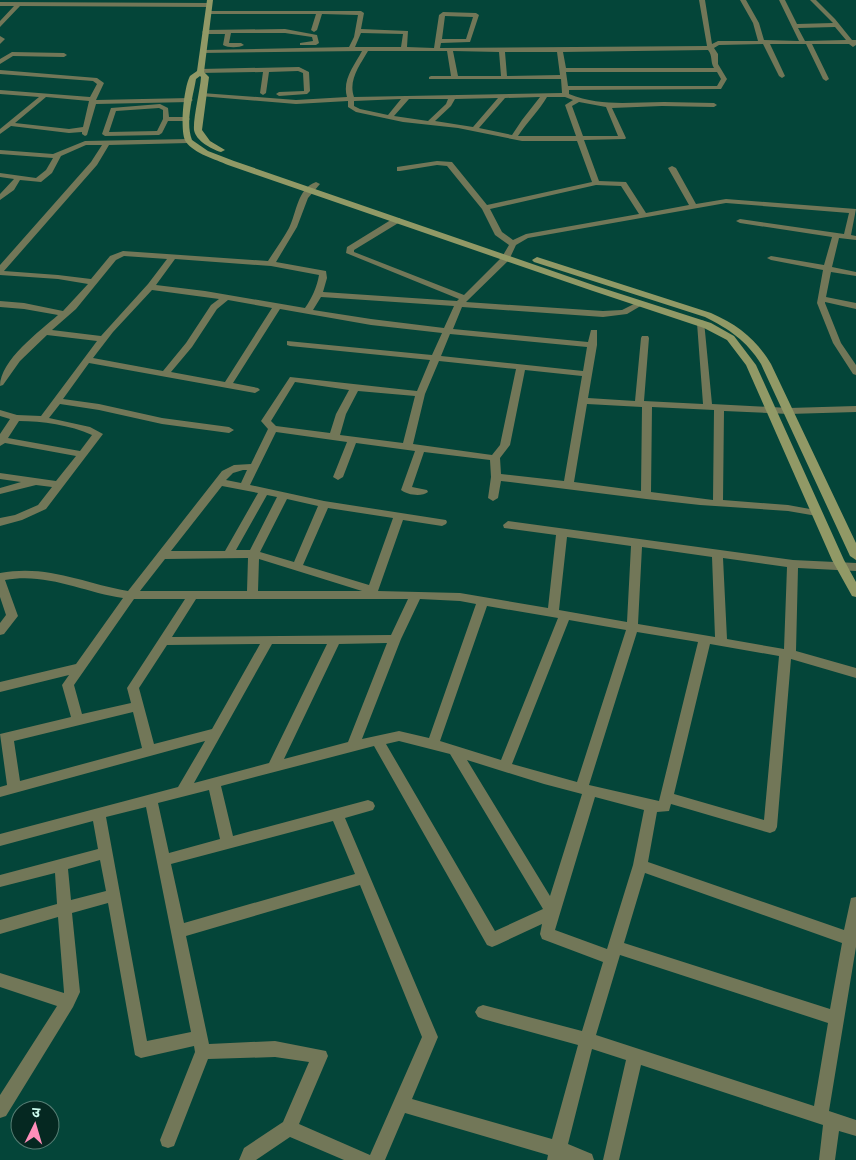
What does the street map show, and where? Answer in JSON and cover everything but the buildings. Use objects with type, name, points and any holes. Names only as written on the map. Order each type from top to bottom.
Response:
[{"type":"street","points":[[202,93],[296,102],[407,96],[452,98],[545,95],[565,91],[719,88],[724,79],[715,64],[715,54],[710,48],[702,0]]},
{"type":"street","points":[[743,0],[753,17],[763,42],[771,51],[772,59],[782,76]]},
{"type":"street","points":[[782,0],[789,11],[794,26],[806,42],[826,78]]},
{"type":"street","points":[[813,0],[854,42],[856,49]]},
{"type":"street","points":[[0,4],[209,6],[277,15],[320,12],[361,13],[358,31],[351,49]]},
{"type":"street","points":[[0,25],[18,5]]},
{"type":"street","points":[[200,72],[209,6]]},
{"type":"street","points":[[314,30],[320,12]]},
{"type":"street","points":[[437,50],[438,41],[443,14],[476,15],[468,41],[438,41]]},
{"type":"street","points":[[794,26],[837,25]]},
{"type":"street","points":[[206,32],[285,31],[314,36],[316,43],[226,45],[228,32]]},
{"type":"street","points":[[358,31],[406,32],[404,50]]},
{"type":"street","points":[[0,38],[2,39],[0,42]]},
{"type":"street","points":[[203,52],[351,49],[560,50],[710,48],[718,43],[854,42]]},
{"type":"street","points":[[366,49],[349,81],[348,89],[351,107],[358,111],[475,129],[522,139],[623,138],[608,105]]},
{"type":"street","points":[[450,50],[455,78]]},
{"type":"street","points":[[502,50],[504,78]]},
{"type":"street","points":[[560,50],[565,91],[577,101]]},
{"type":"street","points":[[0,62],[12,54],[65,52],[62,62]]},
{"type":"street","points":[[263,93],[266,70]]},
{"type":"street","points":[[202,93],[306,93],[304,70],[200,72],[193,78],[185,132],[189,141],[196,147],[211,154],[308,190],[396,220],[510,251],[640,304],[701,323],[722,332],[734,340],[743,351],[772,410],[817,513],[856,593]]},
{"type":"street","points":[[431,78],[504,78],[564,74],[719,70]]},
{"type":"street","points":[[1,72],[58,73],[95,79],[101,83],[92,101],[94,121],[84,135],[85,143]]},
{"type":"street","points":[[200,72],[205,77],[198,130],[201,138],[207,143],[226,152],[510,251],[641,295],[708,315],[732,326],[746,336],[758,349],[856,556]]},
{"type":"street","points":[[0,92],[92,101],[190,100]]},
{"type":"street","points":[[475,129],[504,95]]},
{"type":"street","points":[[514,137],[545,95]]},
{"type":"street","points":[[0,132],[43,96]]},
{"type":"street","points":[[390,117],[407,96]]},
{"type":"street","points":[[431,122],[449,105],[452,98]]},
{"type":"street","points":[[596,183],[568,105],[577,101],[608,105],[714,105]]},
{"type":"street","points":[[160,106],[165,107],[166,118],[159,133],[105,134],[112,110],[115,108],[160,106]]},
{"type":"street","points":[[166,118],[187,118]]},
{"type":"street","points":[[8,124],[69,131],[94,121],[109,119]]},
{"type":"street","points":[[0,152],[54,156],[85,143],[189,141]]},
{"type":"street","points":[[0,271],[81,176],[94,164],[107,142]]},
{"type":"street","points":[[0,176],[38,180],[48,171],[58,155]]},
{"type":"street","points":[[400,169],[437,162],[449,164],[486,207],[498,225],[498,233],[510,251]]},
{"type":"street","points":[[672,168],[693,206]]},
{"type":"street","points":[[0,198],[18,178]]},
{"type":"street","points":[[486,207],[596,183],[623,184],[643,214]]},
{"type":"street","points":[[271,264],[292,227],[299,212],[300,202],[308,190],[316,184]]},
{"type":"street","points":[[406,447],[420,394],[462,301],[526,236],[726,200],[854,211],[847,237]]},
{"type":"street","points":[[396,220],[350,249],[350,253],[462,301]]},
{"type":"street","points":[[740,221],[856,238]]},
{"type":"street","points":[[836,234],[821,303],[837,343],[856,372]]},
{"type":"street","points":[[2,378],[17,359],[65,314],[117,255],[123,253],[271,264],[323,272],[322,284],[318,294],[307,312]]},
{"type":"street","points":[[43,420],[58,401],[61,393],[172,257]]},
{"type":"street","points":[[771,258],[856,274]]},
{"type":"street","points":[[0,271],[93,282]]},
{"type":"street","points":[[150,286],[198,292],[307,312],[447,331],[592,345]]},
{"type":"street","points":[[318,294],[462,301],[603,314],[624,312],[640,304]]},
{"type":"street","points":[[165,374],[189,345],[214,307],[225,298]]},
{"type":"street","points":[[821,298],[856,306]]},
{"type":"street","points":[[0,304],[24,306],[65,314]]},
{"type":"street","points":[[227,386],[277,307]]},
{"type":"street","points":[[701,323],[708,408]]},
{"type":"street","points":[[45,332],[104,339]]},
{"type":"street","points":[[569,484],[594,332]]},
{"type":"street","points":[[645,338],[643,404],[646,496]]},
{"type":"street","points":[[290,342],[588,374]]},
{"type":"street","points":[[88,360],[255,390]]},
{"type":"street","points":[[493,498],[496,477],[495,458],[505,445],[521,367]]},
{"type":"street","points":[[420,394],[355,388],[293,379],[266,421],[273,429],[420,450],[495,458]]},
{"type":"street","points":[[334,437],[340,414],[355,388]]},
{"type":"street","points":[[58,401],[92,405],[162,421],[229,430]]},
{"type":"street","points":[[584,401],[789,411],[856,409]]},
{"type":"street","points":[[718,503],[719,408]]},
{"type":"street","points":[[0,413],[16,418],[43,420],[98,434],[42,507],[18,518],[0,522]]},
{"type":"street","points":[[16,418],[1,442],[82,454]]},
{"type":"street","points":[[244,487],[273,429]]},
{"type":"street","points":[[338,477],[353,439]]},
{"type":"street","points":[[420,450],[406,490],[422,492]]},
{"type":"street","points":[[78,721],[68,686],[131,595],[228,470],[235,467],[255,467]]},
{"type":"street","points":[[0,476],[59,485]]},
{"type":"street","points":[[496,477],[569,484],[646,496],[718,503],[791,506],[817,513]]},
{"type":"street","points":[[0,491],[38,482]]},
{"type":"street","points":[[219,482],[324,504],[442,522]]},
{"type":"street","points":[[228,554],[264,492]]},
{"type":"street","points":[[252,595],[254,554],[283,496]]},
{"type":"street","points":[[297,567],[324,504]]},
{"type":"street","points":[[372,593],[399,516]]},
{"type":"street","points":[[508,526],[793,564],[856,567]]},
{"type":"street","points":[[552,612],[562,533]]},
{"type":"street","points":[[637,543],[632,628],[547,934],[836,1018]]},
{"type":"street","points":[[716,553],[721,642]]},
{"type":"street","points":[[161,555],[254,554],[372,593]]},
{"type":"street","points":[[668,798],[770,827],[788,654],[793,564]]},
{"type":"street","points":[[0,630],[12,616],[0,578],[19,572],[51,575],[98,589],[131,595],[372,593],[460,597],[788,654],[856,673]]},
{"type":"street","points":[[150,752],[133,688],[193,595]]},
{"type":"street","points":[[353,746],[395,639],[416,595]]},
{"type":"street","points":[[433,744],[483,601]]},
{"type":"street","points":[[505,766],[565,615]]},
{"type":"street","points":[[164,640],[395,639]]},
{"type":"street","points":[[0,840],[353,746],[400,736],[454,750],[586,790],[651,806],[664,807],[668,798],[705,639]]},
{"type":"street","points":[[274,767],[335,640]]},
{"type":"street","points":[[183,791],[268,641]]},
{"type":"street","points":[[0,687],[82,666]]},
{"type":"street","points":[[14,788],[4,738],[138,706]]},
{"type":"street","points":[[0,792],[216,734]]},
{"type":"street","points":[[378,741],[492,940],[552,912]]},
{"type":"street","points":[[454,750],[552,912]]},
{"type":"street","points":[[214,783],[228,843]]},
{"type":"street","points":[[151,800],[202,1045],[168,1140]]},
{"type":"street","points":[[164,860],[368,806]]},
{"type":"street","points":[[556,1155],[587,1040],[640,865],[651,806]]},
{"type":"street","points":[[99,814],[142,1050],[202,1045],[276,1049],[320,1056],[289,1128],[250,1154],[247,1160]]},
{"type":"street","points":[[337,814],[430,1037],[377,1160]]},
{"type":"street","points":[[0,881],[106,853]]},
{"type":"street","points":[[0,1110],[68,1002],[72,992],[61,865]]},
{"type":"street","points":[[640,865],[850,939]]},
{"type":"street","points":[[179,931],[364,878]]},
{"type":"street","points":[[0,928],[113,895]]},
{"type":"street","points":[[827,1160],[826,1118],[836,1018],[856,903]]},
{"type":"street","points":[[0,980],[68,1002]]},
{"type":"street","points":[[483,1012],[587,1040],[856,1128]]},
{"type":"street","points":[[611,1160],[635,1056]]},
{"type":"street","points":[[401,1104],[556,1155],[586,1160]]},
{"type":"street","points":[[289,1128],[364,1160]]}]
